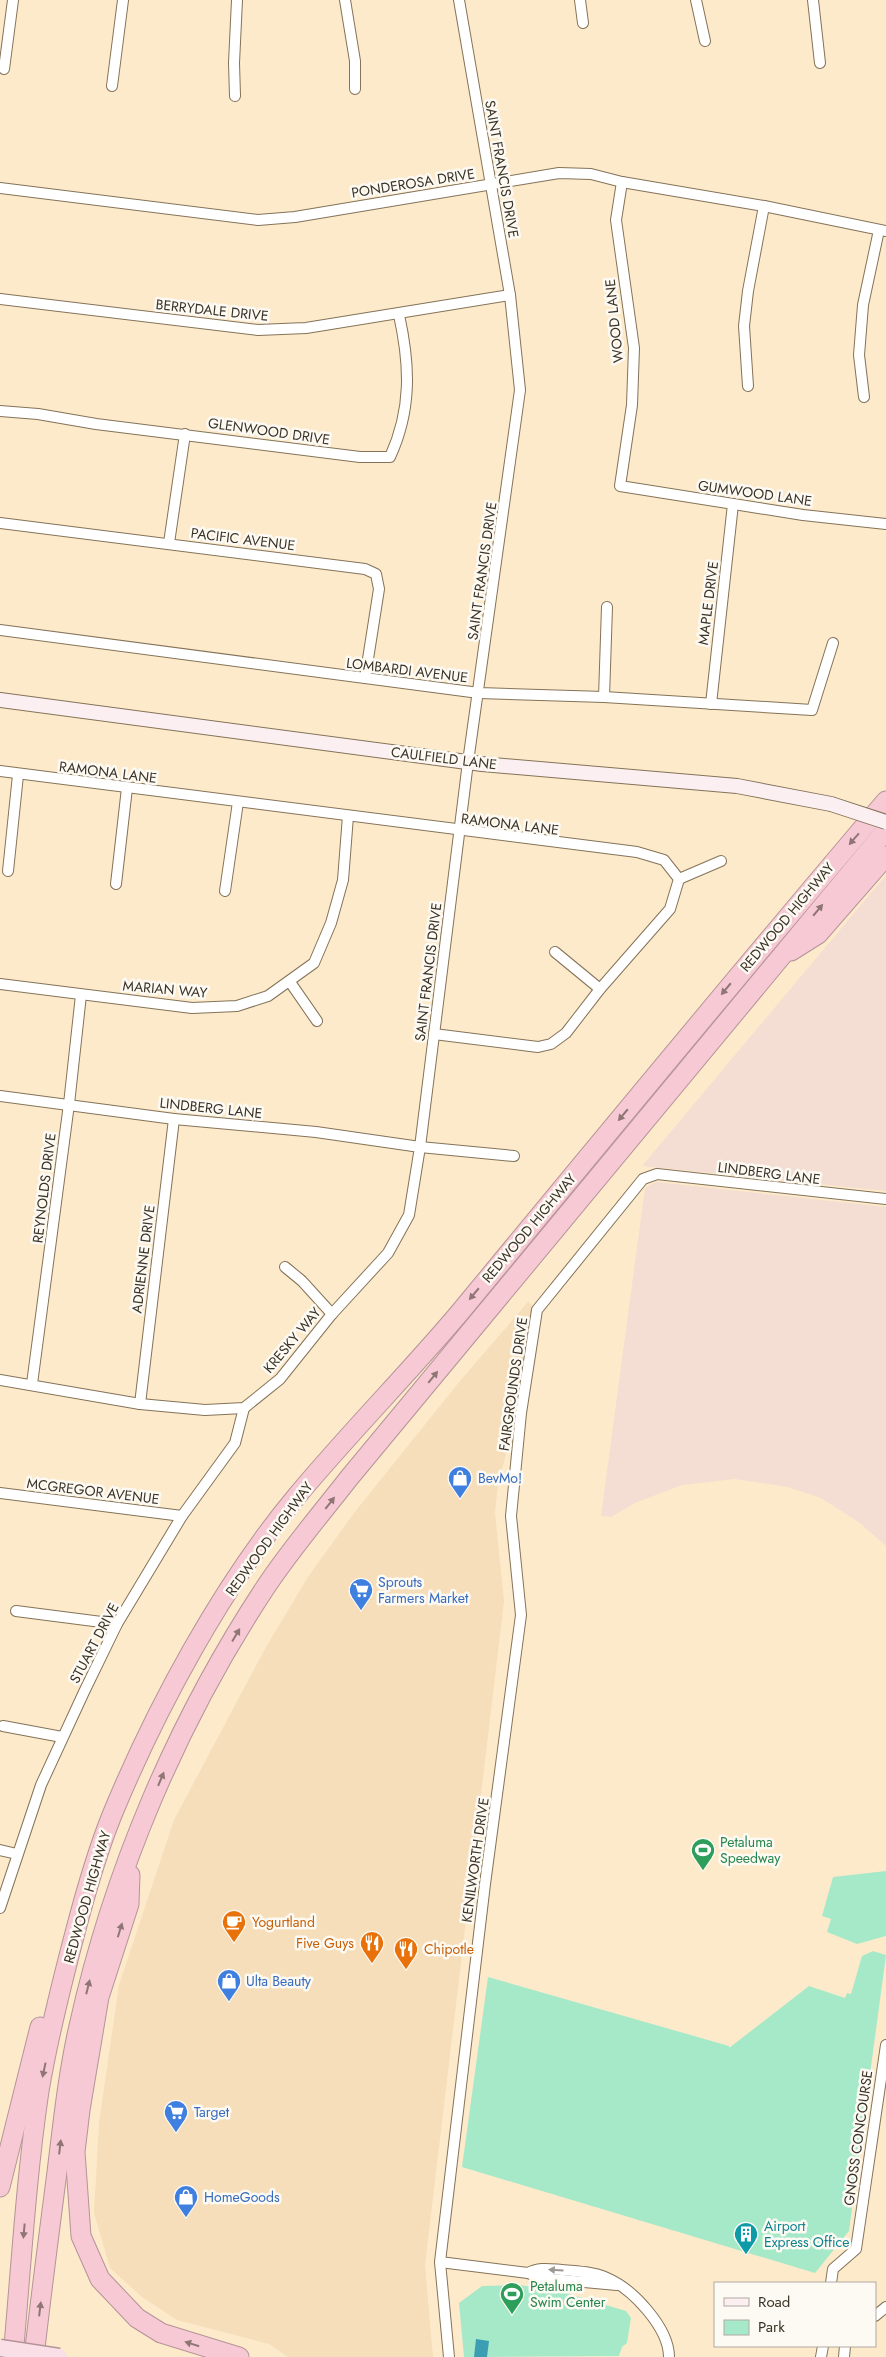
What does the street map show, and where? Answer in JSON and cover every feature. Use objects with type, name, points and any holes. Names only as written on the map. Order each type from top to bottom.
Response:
[{"type":"highway","name":"REDWOOD HIGHWAY","points":[[13,2357],[29,2173],[40,2088],[63,1980],[88,1886],[112,1816],[140,1750],[186,1662],[243,1569],[294,1499],[436,1340],[759,950],[886,801]]},
{"type":"highway","name":"REDWOOD HIGHWAY","points":[[34,2357],[68,2087],[78,2028],[99,1943],[171,1757],[215,1672],[265,1586],[349,1478],[886,830]]},
{"type":"highway","points":[[776,961],[818,934],[886,856]]},
{"type":"highway","points":[[132,1854],[129,1904],[99,1997],[80,2110],[76,2152],[81,2236],[100,2280],[136,2318],[161,2333],[239,2357]]},
{"type":"highway","points":[[0,2187],[56,1960],[75,1898],[88,1886]]},
{"type":"main road","name":"CAULFIELD LANE","points":[[0,700],[468,762],[738,786],[831,804],[886,822]]},
{"type":"main road","points":[[0,2348],[59,2357]]},
{"type":"street","points":[[4,69],[13,0]]},
{"type":"street","points":[[112,86],[123,0]]},
{"type":"street","points":[[235,96],[234,63],[237,0]]},
{"type":"street","points":[[345,0],[355,61],[355,89]]},
{"type":"street","name":"SAINT FRANCIS DRIVE","points":[[420,1147],[468,762],[520,390],[510,295],[459,0]]},
{"type":"street","points":[[580,0],[583,23]]},
{"type":"street","points":[[696,0],[705,41]]},
{"type":"street","points":[[812,0],[820,64]]},
{"type":"street","name":"PONDEROSA DRIVE","points":[[0,188],[258,220],[295,217],[559,173],[591,174],[622,182],[764,206],[883,230]]},
{"type":"street","name":"WOOD LANE","points":[[620,486],[632,405],[634,348],[616,220],[622,182]]},
{"type":"street","points":[[748,386],[744,326],[748,291],[764,206]]},
{"type":"street","points":[[864,397],[860,355],[863,305],[883,230]]},
{"type":"street","name":"BERRYDALE DRIVE","points":[[0,299],[258,330],[306,328],[398,315],[510,295]]},
{"type":"street","name":"GLENWOOD DRIVE","points":[[0,411],[360,457],[390,457],[398,438],[406,396],[407,352],[398,315]]},
{"type":"street","points":[[169,543],[185,434]]},
{"type":"street","name":"GUMWOOD LANE","points":[[620,486],[803,515],[886,524]]},
{"type":"street","name":"MAPLE DRIVE","points":[[710,704],[733,504]]},
{"type":"street","name":"PACIFIC AVENUE","points":[[0,524],[169,543],[365,569],[376,574],[379,589],[365,678]]},
{"type":"street","points":[[604,697],[607,607]]},
{"type":"street","name":"LOMBARDI AVENUE","points":[[0,630],[479,693],[604,697],[812,710],[833,643]]},
{"type":"street","name":"RAMONA LANE","points":[[0,772],[460,832],[637,852],[664,860],[679,879]]},
{"type":"street","points":[[8,871],[18,774]]},
{"type":"street","points":[[116,884],[127,788]]},
{"type":"street","points":[[225,891],[238,802]]},
{"type":"street","name":"MARIAN WAY","points":[[0,984],[192,1008],[237,1006],[268,996],[314,963],[331,923],[343,880],[348,816]]},
{"type":"street","points":[[434,1034],[538,1046],[552,1044],[566,1033],[600,989],[670,909],[679,879],[720,861]]},
{"type":"street","points":[[555,952],[600,989]]},
{"type":"street","points":[[290,982],[317,1021]]},
{"type":"street","name":"REYNOLDS DRIVE","points":[[32,1384],[69,1104],[81,995]]},
{"type":"street","name":"LINDBERG LANE","points":[[0,1096],[174,1119],[316,1132],[420,1147],[514,1156]]},
{"type":"street","name":"ADRIENNE DRIVE","points":[[140,1404],[174,1119]]},
{"type":"street","name":"KRESKY WAY","points":[[244,1408],[280,1379],[332,1314],[388,1253],[409,1215],[420,1147]]},
{"type":"street","name":"LINDBERG LANE","points":[[649,1176],[657,1174],[886,1199]]},
{"type":"street","name":"FAIRGROUNDS DRIVE","points":[[511,1516],[521,1413],[537,1310],[649,1176]]},
{"type":"street","points":[[285,1267],[302,1281],[332,1314]]},
{"type":"street","points":[[0,1380],[140,1404],[205,1410],[244,1408]]},
{"type":"street","name":"STUART DRIVE","points":[[0,1908],[41,1786],[62,1737],[117,1624],[182,1516],[235,1443],[244,1408]]},
{"type":"street","name":"MCGREGOR AVENUE","points":[[0,1493],[182,1516]]},
{"type":"street","name":"KENILWORTH DRIVE","points":[[449,2357],[440,2262],[485,1884],[520,1615],[511,1516]]},
{"type":"street","points":[[16,1611],[117,1624]]},
{"type":"street","points":[[3,1726],[62,1737]]},
{"type":"street","points":[[0,1850],[18,1854]]},
{"type":"street","name":"GNOSS CONCOURSE","points":[[830,2282],[833,2269],[856,2249],[886,2045]]},
{"type":"street","points":[[440,2262],[528,2273],[540,2278],[618,2285],[627,2290],[647,2310],[662,2333],[669,2357]]},
{"type":"street","points":[[876,2315],[886,2307]]},
{"type":"shaded area","points":[[886,875],[886,1191],[642,1166]]},
{"type":"shaded area","points":[[656,1182],[886,1207],[886,1546],[860,1523],[821,1498],[788,1487],[735,1479],[682,1485],[635,1503],[611,1517],[601,1516],[645,1188]]},
{"type":"shaded area","points":[[528,1302],[534,1307],[521,1398],[498,1484],[495,1513],[504,1601],[425,2265],[433,2357],[288,2357],[269,2344],[177,2320],[142,2297],[110,2268],[94,2213],[99,2123],[119,1985],[174,1820],[266,1647],[308,1577],[354,1513],[460,1381]]},
{"type":"green space","points":[[886,1871],[886,1936],[857,1944],[827,1932],[831,1919],[822,1916],[833,1877]]},
{"type":"green space","points":[[873,1951],[886,1955],[849,2231],[815,2273],[462,2167],[488,1977],[729,2046],[729,2048],[809,1986],[845,1998],[847,1993],[851,1994],[862,1956]]},
{"type":"green space","name":"Petaluma Swim Center","points":[[520,2285],[566,2293],[626,2311],[631,2318],[627,2343],[622,2347],[619,2356],[464,2357],[459,2303],[482,2286]]},
{"type":"water","points":[[476,2339],[489,2341],[487,2357],[474,2357]]},
{"type":"place","name":"BevMo!","points":[[460,1499]]},
{"type":"place","name":"Sprouts Farmers Market","points":[[361,1611]]},
{"type":"place","name":"Petaluma Speedway","points":[[703,1871]]},
{"type":"place","name":"Yogurtland","points":[[234,1943]]},
{"type":"place","name":"Five Guys","points":[[372,1964]]},
{"type":"place","name":"Chipotle","points":[[406,1970]]},
{"type":"place","name":"Ulta Beauty","points":[[229,2002]]},
{"type":"place","name":"Target","points":[[176,2133]]},
{"type":"place","name":"HomeGoods","points":[[186,2218]]},
{"type":"place","name":"Airport Express Office","points":[[746,2255]]},
{"type":"place","name":"Petaluma Swim Center","points":[[512,2315]]}]
